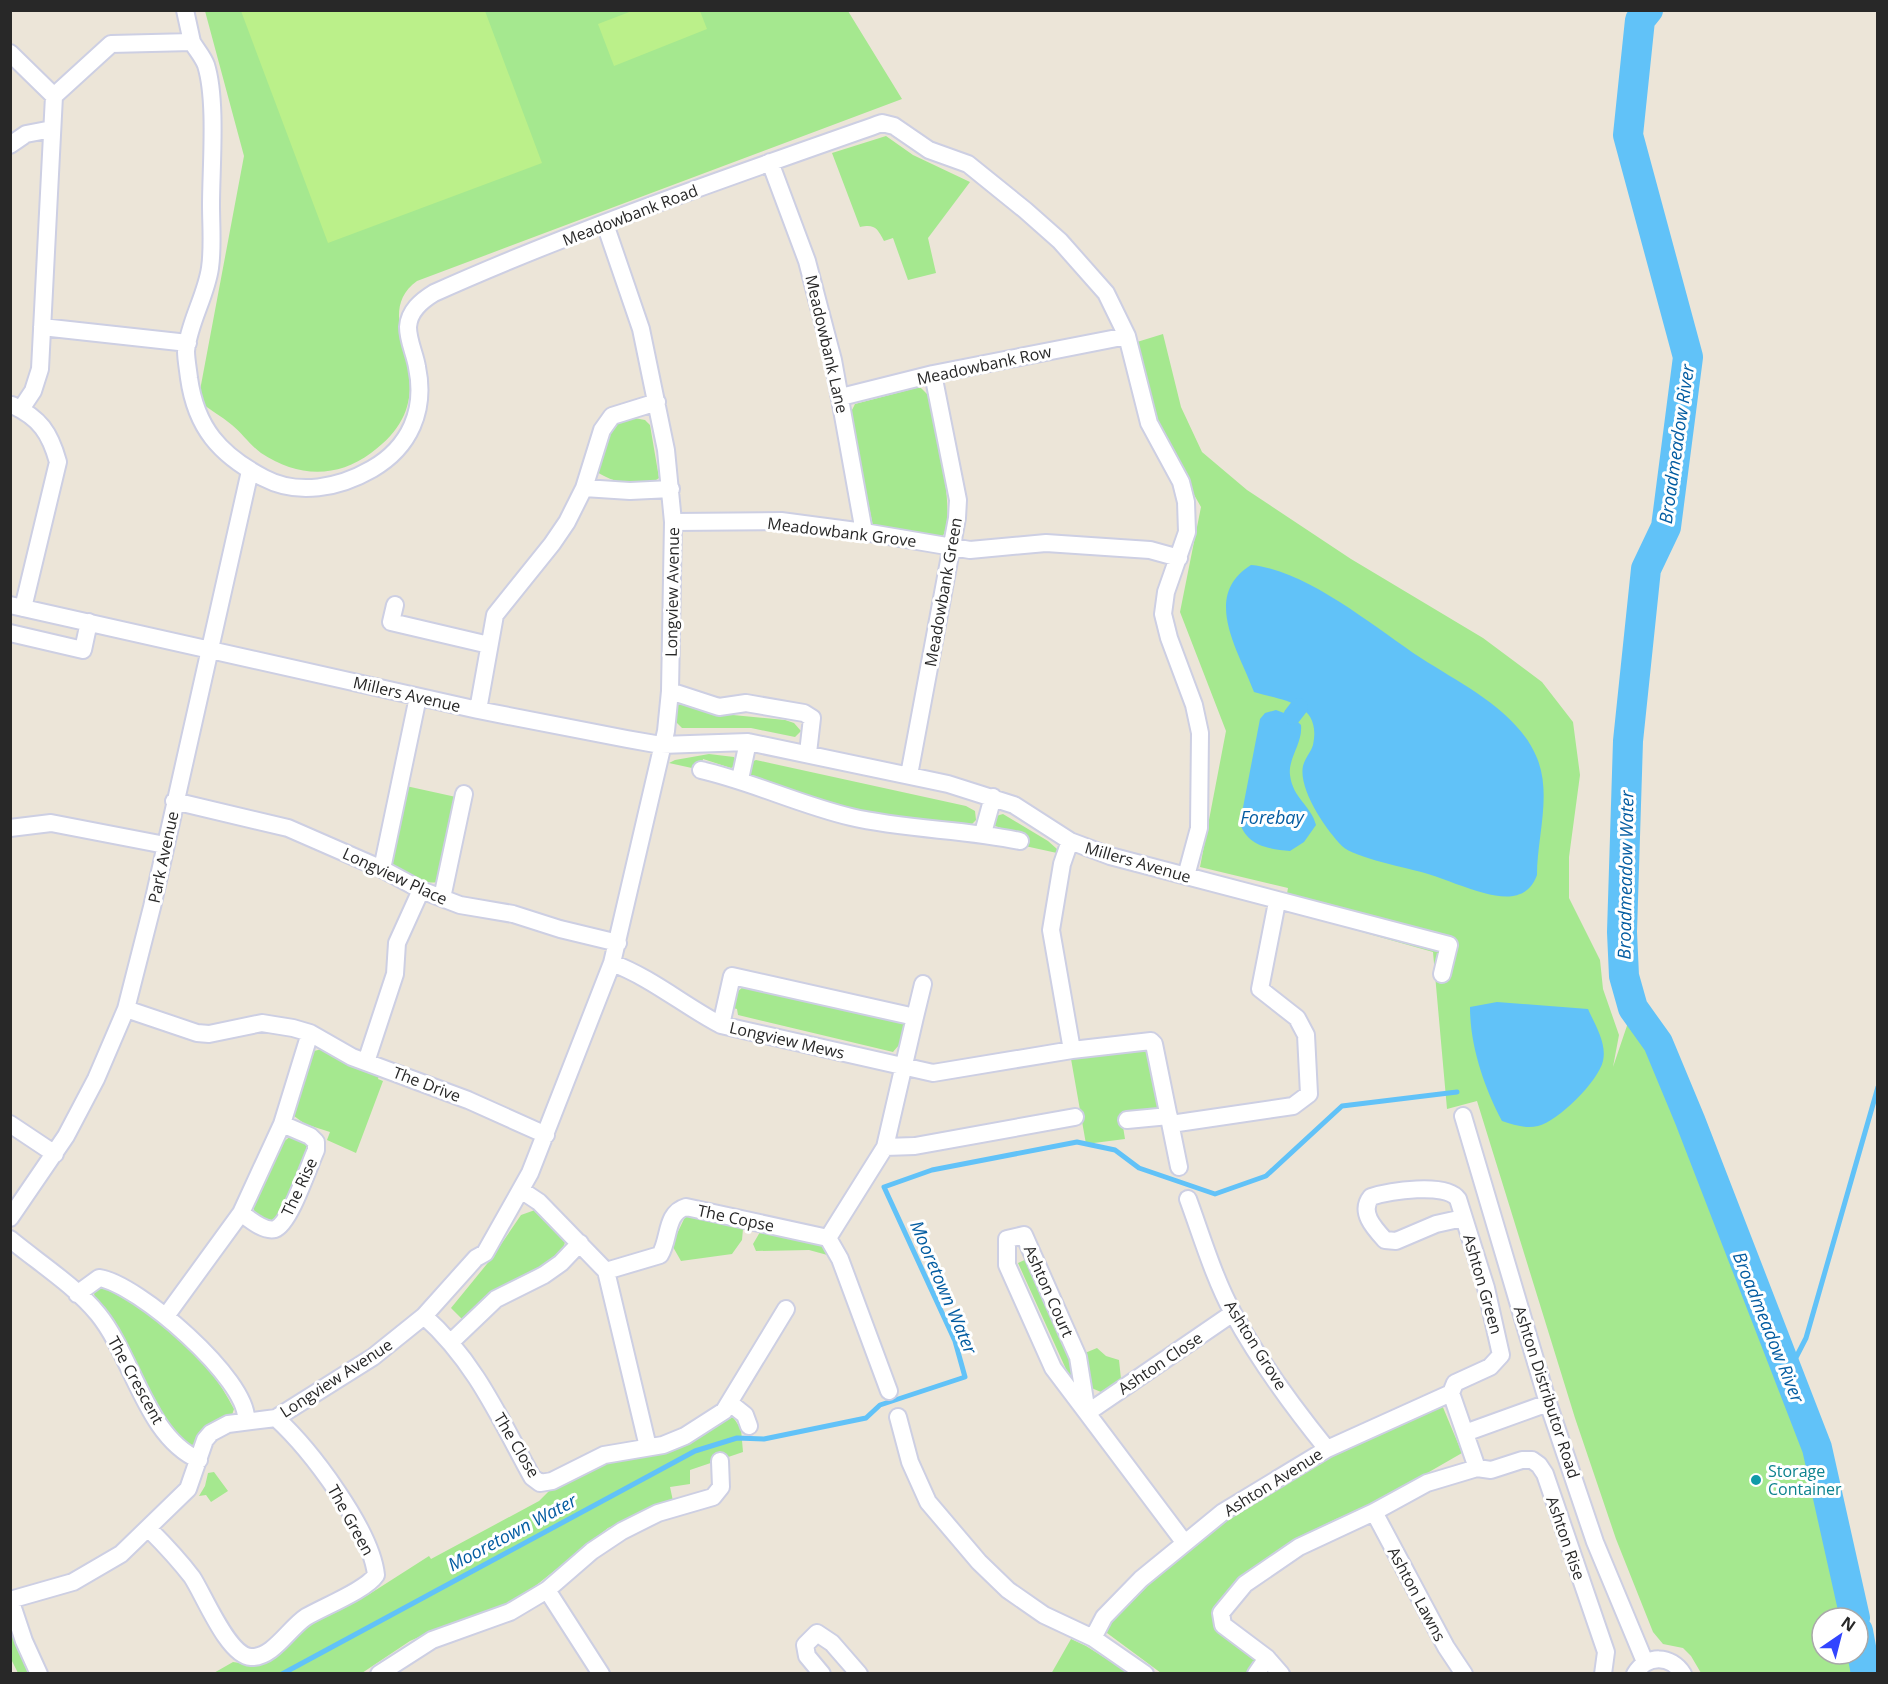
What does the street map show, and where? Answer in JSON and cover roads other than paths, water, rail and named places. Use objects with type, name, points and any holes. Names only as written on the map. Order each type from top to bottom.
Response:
[{"type":"street","name":"Meadowbank Road","points":[[184,10],[192,42],[206,64],[212,112],[210,269],[186,352],[191,390],[197,415],[210,436],[228,455],[250,471],[270,481],[295,488],[317,488],[341,484],[396,453],[417,418],[421,401],[420,382],[408,326],[412,312],[421,301],[466,278],[770,162],[882,123],[894,126],[929,150],[980,171],[1060,241],[1106,293],[1127,336],[1149,423],[1181,482],[1186,502],[1187,532],[1166,592],[1163,614],[1169,638],[1194,705],[1200,733],[1199,828],[1186,876]]},
{"type":"street","points":[[17,607],[58,462],[52,440],[32,415],[16,407],[33,391],[40,369],[54,96],[111,44],[192,42]]},
{"type":"street","points":[[10,53],[54,96]]},
{"type":"street","points":[[10,145],[26,134],[52,129]]},
{"type":"street","name":"Meadowbank Lane","points":[[770,162],[807,261],[841,397],[864,532]]},
{"type":"street","name":"Longview Avenue","points":[[11,1600],[73,1582],[121,1554],[188,1489],[211,1433],[228,1424],[276,1418],[373,1357],[424,1317],[476,1258],[485,1253],[492,1244],[493,1235],[521,1190],[546,1135],[618,943],[666,731],[670,691],[673,522],[671,489],[657,402],[641,329],[605,224]]},
{"type":"street","points":[[42,327],[188,343]]},
{"type":"street","name":"Meadowbank Row","points":[[841,397],[933,374],[1127,336]]},
{"type":"street","name":"Meadowbank Green","points":[[909,775],[952,548],[958,500],[933,374]]},
{"type":"street","points":[[478,710],[495,615],[552,544],[584,488],[602,430],[612,416],[657,402]]},
{"type":"street","name":"Park Avenue","points":[[10,1218],[55,1154],[96,1079],[126,1009],[250,471]]},
{"type":"street","points":[[584,488],[630,491],[671,489]]},
{"type":"street","name":"Meadowbank Grove","points":[[673,522],[781,521],[970,550],[1046,543],[1150,550],[1179,558]]},
{"type":"street","points":[[395,605],[391,622],[489,645]]},
{"type":"street","name":"Millers Avenue","points":[[17,607],[478,710],[661,745],[748,742],[909,775],[993,797],[1035,817],[1070,841],[1110,856],[1277,902],[1449,945],[1442,974]]},
{"type":"street","points":[[10,633],[83,650],[89,622]]},
{"type":"street","points":[[670,691],[719,707],[746,703],[804,713],[812,718],[813,728],[808,753]]},
{"type":"street","points":[[382,869],[418,697]]},
{"type":"street","points":[[740,779],[748,742]]},
{"type":"street","points":[[701,770],[740,779],[788,799],[850,817],[901,827],[983,833],[1020,841]]},
{"type":"street","points":[[442,898],[464,794]]},
{"type":"street","points":[[983,833],[993,797]]},
{"type":"street","name":"Longview Place","points":[[174,801],[288,828],[382,869],[421,890],[460,905],[513,914],[537,923],[618,943]]},
{"type":"street","points":[[10,828],[51,823],[165,845]]},
{"type":"street","points":[[1070,841],[1062,864],[1051,930],[1072,1050]]},
{"type":"street","points":[[366,1062],[395,974],[397,943],[421,890]]},
{"type":"street","points":[[1127,1120],[1170,1120],[1293,1106],[1310,1094],[1306,1035],[1297,1018],[1260,989],[1259,980],[1277,902]]},
{"type":"street","name":"Longview Mews","points":[[612,963],[638,973],[693,1010],[721,1025],[905,1067],[942,1072],[1072,1050],[1151,1041],[1154,1044],[1170,1120]]},
{"type":"street","points":[[721,1025],[732,976],[915,1017]]},
{"type":"street","points":[[889,1391],[840,1258],[828,1238],[885,1148],[923,984]]},
{"type":"street","name":"The Drive","points":[[126,1009],[197,1034],[209,1034],[262,1023],[310,1033],[366,1062],[468,1100],[546,1135]]},
{"type":"street","points":[[166,1316],[241,1213],[282,1124],[310,1033]]},
{"type":"street","name":"Ashton Distributor Road","points":[[1463,1116],[1548,1403],[1640,1668]]},
{"type":"street","points":[[885,1148],[915,1146],[1076,1118]]},
{"type":"street","points":[[1170,1120],[1179,1167]]},
{"type":"street","points":[[10,1124],[55,1154]]},
{"type":"street","name":"The Rise","points":[[241,1213],[268,1229],[275,1229],[289,1214],[316,1149],[316,1142],[310,1136],[282,1124]]},
{"type":"street","points":[[521,1190],[539,1202],[606,1271],[648,1447]]},
{"type":"street","name":"Ashton Green","points":[[1450,1393],[1455,1383],[1490,1367],[1501,1355],[1486,1288],[1458,1199],[1454,1193],[1443,1190],[1380,1194],[1371,1197],[1365,1208],[1366,1214],[1385,1240],[1396,1241],[1436,1224],[1463,1218]]},
{"type":"street","name":"Ashton Grove","points":[[1188,1198],[1212,1267],[1233,1313],[1299,1414],[1326,1449]]},
{"type":"street","name":"The Copse","points":[[606,1271],[660,1255],[673,1216],[678,1209],[686,1207],[828,1238]]},
{"type":"street","name":"Ashton Court","points":[[1086,1413],[1078,1357],[1035,1254],[1024,1235],[1007,1239],[1007,1265],[1053,1368],[1086,1413],[1184,1542]]},
{"type":"street","name":"The Crescent","points":[[10,1239],[77,1294],[98,1315],[118,1345],[152,1413],[178,1448],[199,1460]]},
{"type":"street","points":[[451,1342],[496,1299],[544,1275],[561,1263],[580,1242]]},
{"type":"street","points":[[77,1294],[99,1278],[110,1280],[166,1316],[227,1378],[247,1412],[246,1420]]},
{"type":"street","name":"The Close","points":[[424,1317],[451,1342],[476,1373],[532,1477],[540,1483],[552,1481],[604,1455],[663,1445],[686,1436],[724,1411],[786,1309]]},
{"type":"street","name":"Ashton Close","points":[[1086,1413],[1233,1313]]},
{"type":"street","points":[[1281,1674],[1267,1658],[1224,1625],[1221,1613],[1224,1606],[1245,1584],[1299,1547],[1427,1484],[1477,1468],[1450,1393]]},
{"type":"street","name":"Ashton Avenue","points":[[1093,1638],[1104,1617],[1141,1579],[1223,1512],[1326,1449],[1450,1393]]},
{"type":"street","points":[[730,1403],[739,1408],[749,1426]]},
{"type":"street","points":[[1465,1433],[1548,1403]]},
{"type":"street","points":[[898,1417],[918,1482],[928,1502],[953,1534],[1008,1590],[1044,1615],[1093,1638],[1145,1674]]},
{"type":"street","name":"The Green","points":[[149,1529],[193,1579],[221,1629],[242,1655],[251,1657],[263,1654],[299,1621],[330,1602],[366,1588],[376,1575],[375,1566],[357,1527],[337,1492],[317,1464],[276,1418]]},
{"type":"street","name":"Ashton Rise","points":[[1477,1468],[1491,1470],[1522,1460],[1532,1460],[1545,1474],[1606,1652],[1603,1674]]},
{"type":"street","points":[[379,1674],[432,1640],[510,1612],[547,1590],[592,1551],[622,1531],[658,1513],[713,1497],[720,1491],[720,1461]]},
{"type":"street","name":"Ashton Lawns","points":[[1374,1512],[1446,1647],[1464,1674]]},
{"type":"street","points":[[547,1590],[601,1674]]},
{"type":"street","points":[[11,1600],[27,1649],[39,1674]]},
{"type":"street","points":[[822,1674],[807,1656],[805,1645],[817,1633],[832,1643],[858,1674]]},
{"type":"street","points":[[1256,1674],[1267,1658]]},
{"type":"street","points":[[1640,1668],[1662,1658],[1670,1661],[1683,1674]]},
{"type":"water","points":[[1251,565],[1295,577],[1317,588],[1487,700],[1516,726],[1528,741],[1537,758],[1543,786],[1543,816],[1537,875],[1528,889],[1508,897],[1484,893],[1428,874],[1358,855],[1342,846],[1336,839],[1321,820],[1305,786],[1303,766],[1313,745],[1312,720],[1306,712],[1288,701],[1254,692],[1233,642],[1226,608],[1228,592],[1236,578]]},
{"type":"water","name":"Forebay","points":[[1276,710],[1292,716],[1301,725],[1300,738],[1291,763],[1290,775],[1298,796],[1314,818],[1316,825],[1304,842],[1290,851],[1260,845],[1248,837],[1240,823],[1260,719],[1265,713]]},
{"type":"water","points":[[1497,1002],[1588,1009],[1602,1041],[1603,1061],[1594,1079],[1566,1109],[1538,1126],[1524,1127],[1502,1121],[1484,1080],[1472,1036],[1470,1007]]},
{"type":"waterway","name":"Broadmeadow Water","points":[[1648,10],[1640,20],[1628,135],[1688,357],[1666,527],[1646,569],[1628,741],[1622,932],[1624,976],[1633,1008],[1658,1043],[1690,1120],[1817,1448],[1852,1606]]},
{"type":"waterway","points":[[1292,716],[1299,707]]},
{"type":"waterway","points":[[1788,1373],[1806,1338],[1878,1087]]},
{"type":"waterway","name":"Mooretown Water","points":[[282,1674],[695,1451],[737,1438],[764,1439],[866,1418],[880,1405],[965,1377],[955,1341],[884,1187],[932,1170],[1077,1142],[1115,1150],[1139,1168],[1215,1194],[1266,1176],[1342,1106],[1457,1092]]},
{"type":"waterway","name":"Broadmeadow River","points":[[1865,1666],[1866,1674]]},
{"type":"place","name":"Storage Container","points":[[1756,1480]]}]
